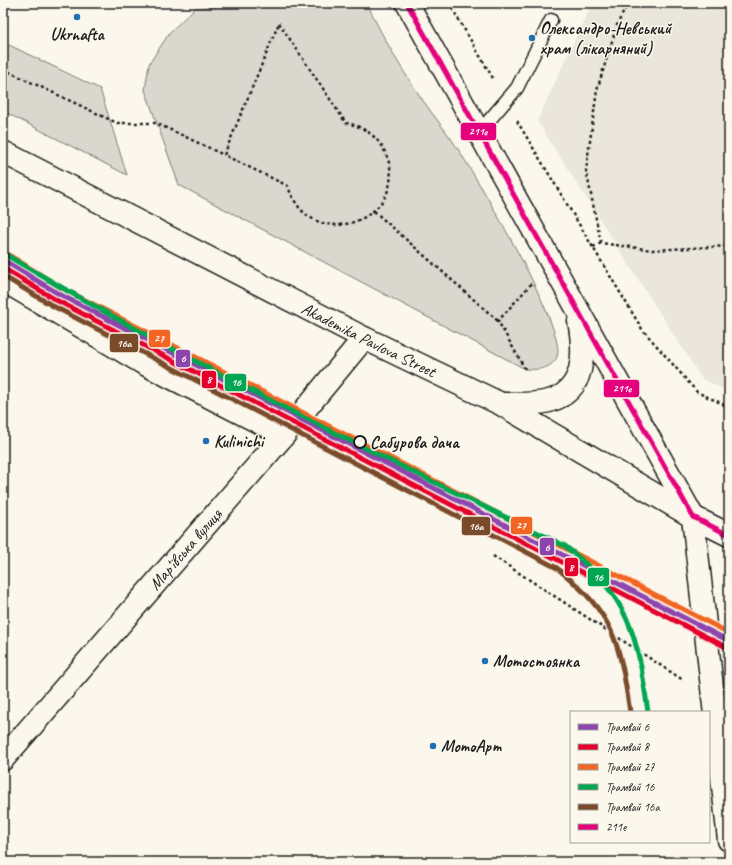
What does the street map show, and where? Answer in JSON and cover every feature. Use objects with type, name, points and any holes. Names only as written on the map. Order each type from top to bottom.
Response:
[{"type":"main road","points":[[407,3],[577,310],[684,498],[693,517],[713,699],[727,790],[729,840]]},
{"type":"main road","name":"Akademika Pavlova Street","points":[[3,152],[364,338],[501,404],[693,517],[729,535]]},
{"type":"main road","points":[[3,280],[143,364],[284,435]]},
{"type":"main road","points":[[501,404],[534,404],[550,401],[564,393],[575,382],[582,368],[582,337],[577,310]]},
{"type":"main road","name":"Мар'ївська вулиця","points":[[3,759],[284,435],[364,338]]},
{"type":"lane","points":[[479,132],[517,88],[551,20]]},
{"type":"path","points":[[449,3],[642,329],[697,392],[729,407]]},
{"type":"path","points":[[601,242],[586,170],[597,90],[617,25],[628,3]]},
{"type":"path","points":[[3,69],[117,123],[156,123],[224,155],[288,186],[291,196],[297,206],[314,220],[330,225],[347,225],[358,222],[374,211],[383,200],[388,190],[390,179],[387,156],[378,142],[366,130],[357,125],[346,122],[280,23],[224,155]]},
{"type":"path","points":[[374,211],[498,321],[525,369]]},
{"type":"path","points":[[593,247],[601,242],[652,250],[729,246]]},
{"type":"path","points":[[498,321],[533,282]]},
{"type":"path","points":[[493,556],[713,699]]},
{"type":"shaded area","points":[[266,3],[367,3],[399,65],[458,149],[501,221],[536,287],[549,317],[557,342],[557,357],[551,364],[547,367],[538,369],[525,369],[179,185],[145,90],[149,64],[170,32],[195,8]]},
{"type":"shaded area","points":[[592,3],[729,3],[729,392],[702,379],[537,121]]},
{"type":"shaded area","points":[[9,45],[100,89],[127,175],[3,111],[3,48]]},
{"type":"tram line","name":"16","points":[[3,253],[141,332],[281,406],[565,546],[587,565],[604,583],[617,601],[627,619],[640,660],[648,711]]},
{"type":"tram line","name":"27","points":[[7,254],[62,288],[729,633]]},
{"type":"tram line","name":"6","points":[[3,260],[59,294],[729,641]]},
{"type":"tram line","name":"8","points":[[3,268],[56,300],[726,647]]},
{"type":"tram line","name":"16a","points":[[3,276],[53,306],[557,568],[591,600],[603,615],[617,648],[622,666],[630,711]]},
{"type":"transit line","name":"211е","points":[[407,3],[693,517]]},
{"type":"transit line","name":"211е","points":[[693,517],[729,535]]},
{"type":"place","name":"Ukrnafta","points":[[77,17]]},
{"type":"place","name":"Олександро-Невський храм (лікарняний)","points":[[532,38]]},
{"type":"place","name":"Kulinichi","points":[[206,441]]},
{"type":"place","name":"Сабурова дача","points":[[360,442]]},
{"type":"place","name":"Мотостоянка","points":[[485,661]]},
{"type":"place","name":"МотоАрт","points":[[433,746]]}]
